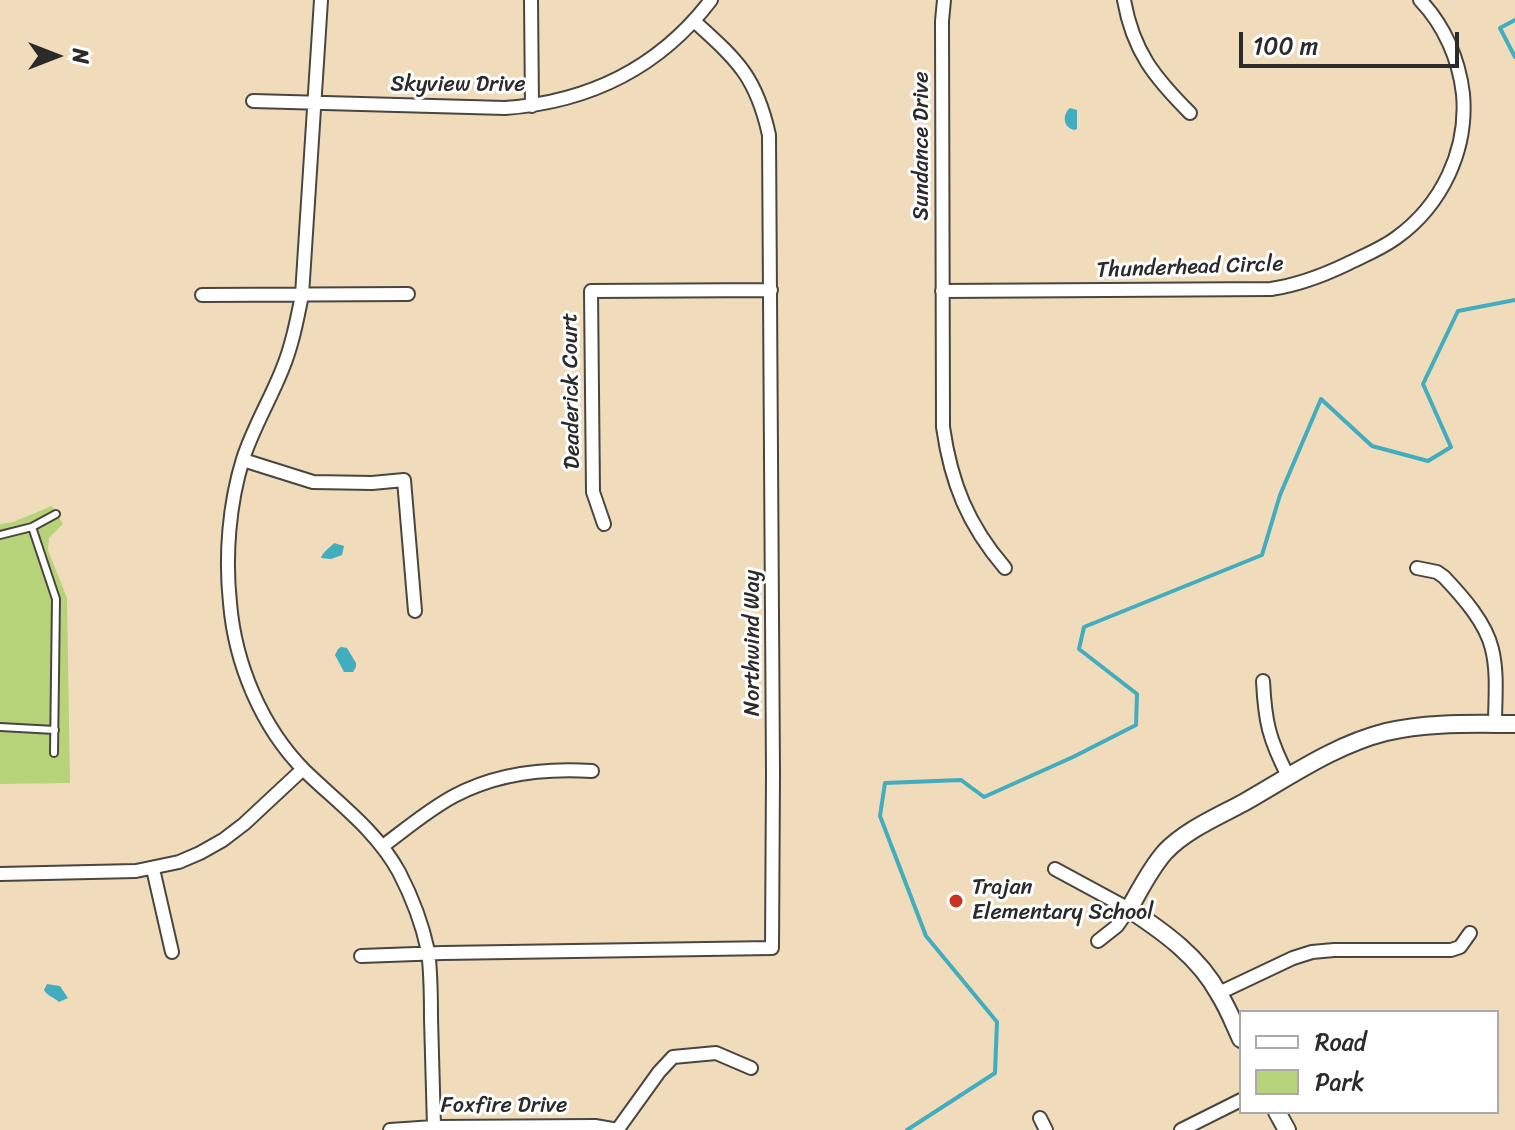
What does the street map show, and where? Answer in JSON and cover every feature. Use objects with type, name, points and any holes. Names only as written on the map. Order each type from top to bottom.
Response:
[{"type":"street","points":[[321,0],[302,295],[283,369],[251,437],[235,493],[230,524],[229,602],[244,669],[263,714],[303,769],[383,846],[411,896],[428,953],[434,1128]]},
{"type":"street","points":[[531,0],[532,106]]},
{"type":"street","name":"Skyview Drive","points":[[253,101],[505,108],[564,100],[594,90],[654,57],[694,21],[711,0]]},
{"type":"street","name":"Sundance Drive","points":[[944,0],[943,427],[954,482],[966,512],[980,537],[1005,568]]},
{"type":"street","points":[[1124,0],[1128,24],[1137,47],[1169,92],[1190,113]]},
{"type":"street","name":"Thunderhead Circle","points":[[942,291],[1271,289],[1306,282],[1394,240],[1435,199],[1451,170],[1462,129],[1463,98],[1455,58],[1437,21],[1420,0]]},
{"type":"street","name":"Northwind Way","points":[[428,953],[772,948],[769,135],[756,90],[744,70],[694,21]]},
{"type":"street","name":"Deaderick Court","points":[[604,524],[593,492],[591,291],[771,290]]},
{"type":"street","points":[[202,295],[408,294]]},
{"type":"street","points":[[243,460],[313,482],[404,480],[415,611]]},
{"type":"street","points":[[1417,568],[1437,572],[1444,577],[1490,640],[1495,661],[1495,724]]},
{"type":"street","points":[[1263,681],[1268,731],[1288,776]]},
{"type":"street","points":[[1098,941],[1117,926],[1166,852],[1184,837],[1288,776],[1337,751],[1384,733],[1435,725],[1515,724]]},
{"type":"street","points":[[0,874],[136,871],[179,862],[223,840],[303,769]]},
{"type":"street","points":[[383,846],[435,807],[480,784],[533,771],[592,771]]},
{"type":"street","points":[[153,869],[172,952]]},
{"type":"street","points":[[1055,869],[1129,909],[1187,953],[1219,993],[1239,1035]]},
{"type":"street","points":[[1219,993],[1312,952],[1451,950],[1460,947],[1470,933]]},
{"type":"street","points":[[361,956],[428,953]]},
{"type":"street","points":[[618,1130],[673,1057],[716,1053],[751,1068]]},
{"type":"street","points":[[1181,1130],[1239,1101]]},
{"type":"street","name":"Foxfire Drive","points":[[390,1130],[595,1126],[618,1130]]},
{"type":"lane","points":[[0,535],[32,527],[56,514]]},
{"type":"lane","points":[[32,527],[56,599],[54,753]]},
{"type":"lane","points":[[0,727],[55,730]]},
{"type":"green space","points":[[52,506],[63,524],[49,538],[48,550],[67,598],[70,783],[0,784],[0,524]]},
{"type":"water","points":[[1070,108],[1077,110],[1077,129],[1074,130],[1065,120]]},
{"type":"water","points":[[334,543],[344,546],[342,555],[331,559],[321,558],[325,551]]},
{"type":"water","points":[[341,647],[347,648],[356,663],[353,672],[344,672],[335,655]]},
{"type":"water","points":[[47,984],[60,986],[68,998],[59,1002],[45,992]]},
{"type":"waterway","points":[[1515,20],[1500,28],[1515,57]]},
{"type":"waterway","points":[[907,1130],[995,1073],[997,1022],[926,936],[880,816],[885,783],[961,780],[984,797],[1136,725],[1137,694],[1079,649],[1084,627],[1262,555],[1280,495],[1321,399],[1372,446],[1428,461],[1451,447],[1423,384],[1458,311],[1515,300]]},
{"type":"place","name":"Trajan Elementary School","points":[[956,901]]}]
